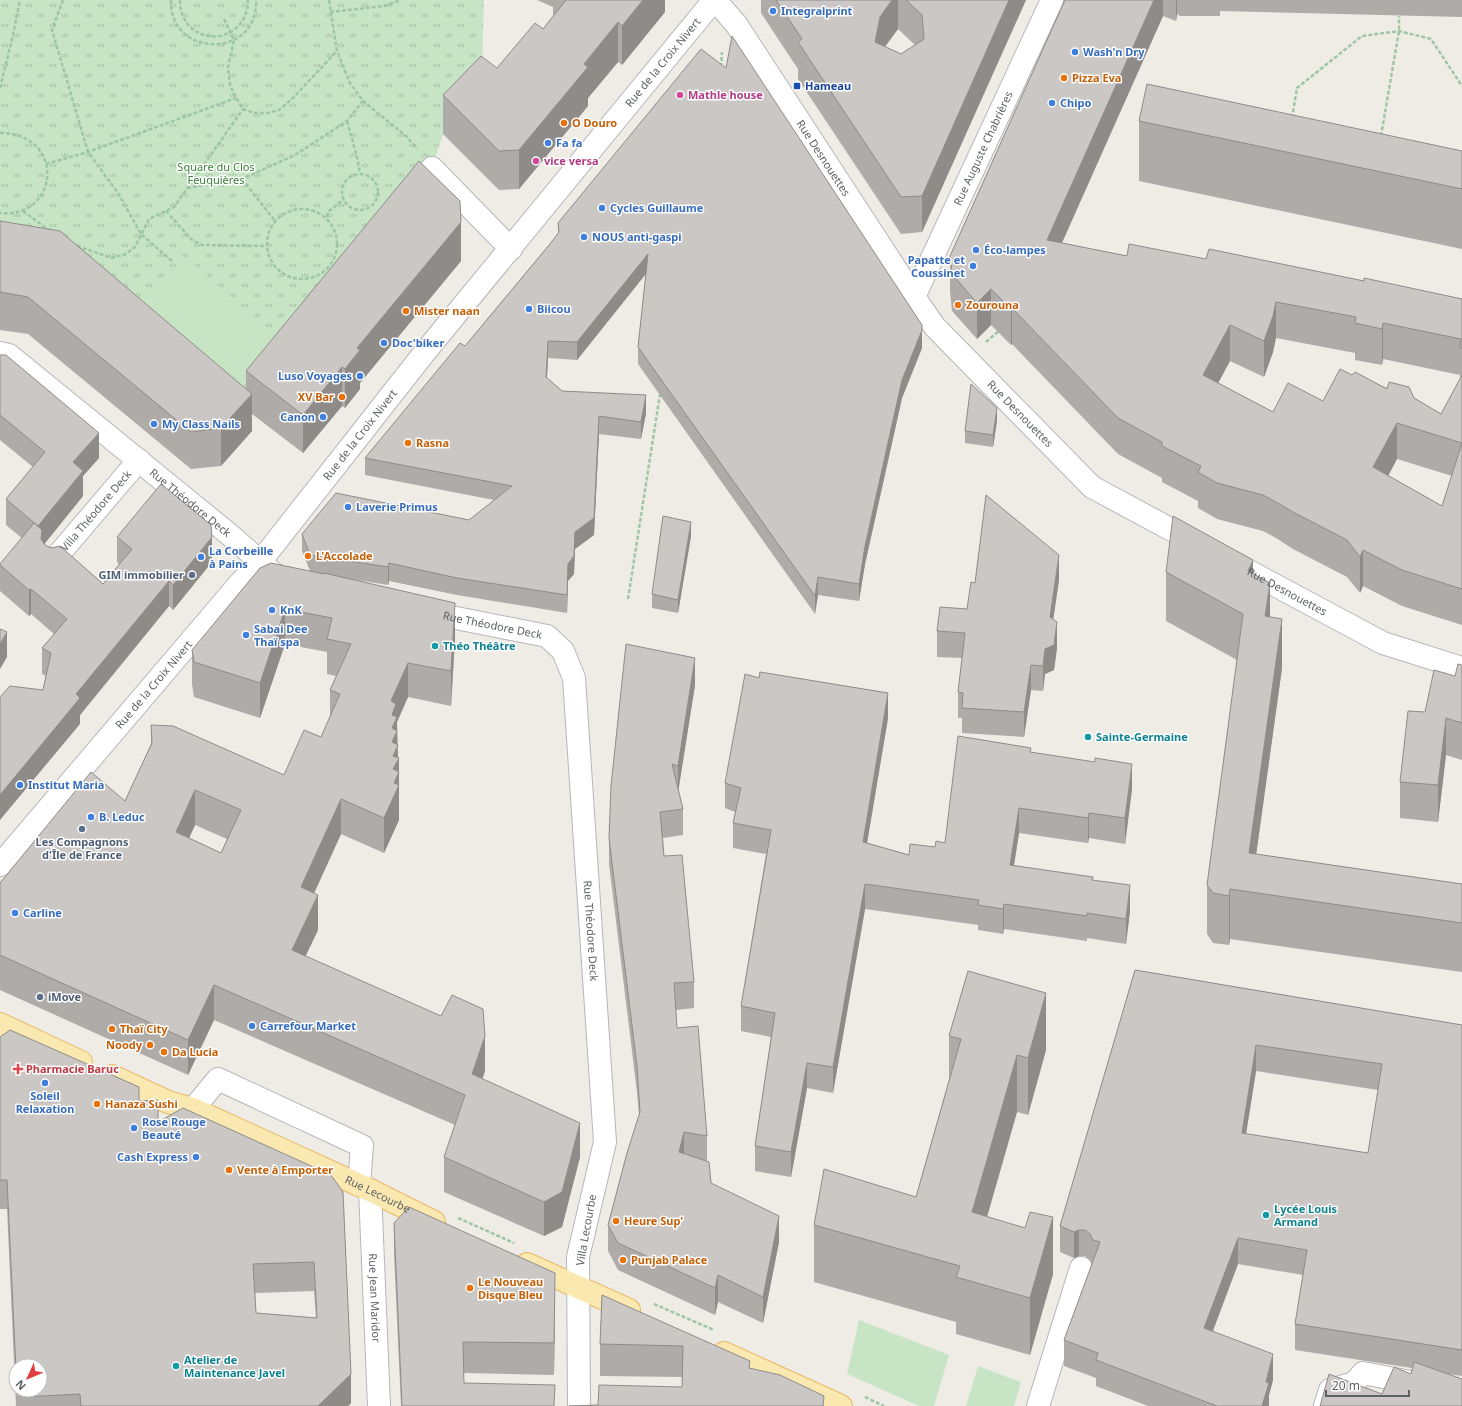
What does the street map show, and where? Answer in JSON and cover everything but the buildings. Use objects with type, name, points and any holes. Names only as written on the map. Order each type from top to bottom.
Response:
[{"type":"main road","name":"Rue Lecourbe","points":[[0,1024],[168,1102],[193,1109],[449,1229]]},
{"type":"main road","points":[[507,1255],[644,1317]]},
{"type":"main road","points":[[703,1344],[841,1406]]},
{"type":"street","name":"Rue de la Croix Nivert","points":[[0,865],[240,582],[260,562],[425,352],[714,0]]},
{"type":"street","name":"Rue Desnouettes","points":[[714,0],[736,24],[935,327],[1092,487],[1383,643],[1462,668]]},
{"type":"street","name":"Rue Auguste Chabrières","points":[[914,297],[1052,0]]},
{"type":"street","points":[[432,168],[511,249]]},
{"type":"street","name":"Rue Théodore Deck","points":[[0,353],[9,355],[139,460],[230,535],[281,580],[304,585]]},
{"type":"street","name":"Villa Théodore Deck","points":[[53,561],[139,460]]},
{"type":"street","name":"Rue Théodore Deck","points":[[404,606],[547,636],[563,651],[574,678],[605,1142],[597,1172]]},
{"type":"street","name":"Rue Jean Maridor","points":[[193,1109],[218,1079],[362,1146],[379,1406]]},
{"type":"street","name":"Villa Lecourbe","points":[[579,1406],[578,1257],[597,1172]]},
{"type":"street","points":[[1038,1406],[1081,1268]]},
{"type":"street","points":[[1325,1406],[1330,1390],[1354,1383],[1363,1373],[1462,1392]]},
{"type":"path","points":[[0,88],[20,0]]},
{"type":"path","points":[[63,0],[52,30],[88,152],[118,193],[141,234],[172,261]]},
{"type":"path","points":[[171,0],[172,15],[183,33],[194,41],[206,45],[220,45],[234,40],[248,29],[255,14],[256,0]]},
{"type":"path","points":[[180,0],[181,13],[190,27],[209,37],[220,36],[231,32],[239,26],[246,16],[248,0]]},
{"type":"path","points":[[329,0],[337,51],[350,83],[363,100],[406,136],[432,168]]},
{"type":"path","points":[[330,12],[384,6],[401,0]]},
{"type":"path","points":[[1380,142],[1399,31],[1399,16]]},
{"type":"path","points":[[224,19],[234,40],[228,67],[230,85],[242,109],[254,113],[267,113],[279,110],[291,100],[337,51]]},
{"type":"path","points":[[1291,124],[1297,88],[1362,36],[1399,31],[1431,39],[1462,86]]},
{"type":"path","points":[[720,74],[723,51]]},
{"type":"path","points":[[46,164],[88,152],[236,98]]},
{"type":"path","points":[[187,188],[242,179],[295,156],[347,121],[363,100]]},
{"type":"path","points":[[76,246],[112,258],[126,254],[135,247],[149,219],[174,207],[242,109]]},
{"type":"path","points":[[347,121],[360,173]]},
{"type":"path","points":[[0,133],[14,134],[26,138],[36,146],[44,157],[47,169],[46,182],[42,194],[35,203],[22,211],[10,214],[0,213]]},
{"type":"path","points":[[360,173],[372,177],[378,187],[377,198],[370,208],[363,210],[352,208],[344,199],[342,194],[344,183],[348,178],[354,174],[360,173]]},
{"type":"path","points":[[242,179],[275,221]]},
{"type":"path","points":[[327,217],[329,211],[344,199]]},
{"type":"path","points":[[310,209],[327,217],[333,226],[338,248],[334,259],[327,270],[316,277],[304,280],[292,278],[281,272],[273,265],[266,246],[267,235],[279,216],[289,211],[310,209]]},
{"type":"path","points":[[22,211],[52,231]]},
{"type":"path","points":[[166,211],[192,240],[202,245],[266,246]]},
{"type":"path","points":[[967,360],[1004,326]]},
{"type":"path","points":[[628,599],[660,394]]},
{"type":"green space","name":"Square du Clos Feuquières","points":[[0,0],[484,0],[481,96],[443,134],[432,168],[238,419],[0,259]]},
{"type":"green space","points":[[184,256],[282,341],[237,393],[140,309]]},
{"type":"green space","points":[[859,1320],[949,1355],[934,1406],[919,1406],[847,1374]]},
{"type":"green space","points":[[978,1366],[1021,1382],[1014,1406],[966,1406]]},
{"type":"place","name":"Integralprint","points":[[773,11]]},
{"type":"place","name":"Wash'n Dry","points":[[1075,52]]},
{"type":"place","name":"Pizza Eva","points":[[1064,78]]},
{"type":"place","name":"Hameau","points":[[797,86]]},
{"type":"place","name":"Mathle house","points":[[680,95]]},
{"type":"place","name":"Chipo","points":[[1052,103]]},
{"type":"place","name":"O Douro","points":[[564,123]]},
{"type":"place","name":"Fa fa","points":[[548,143]]},
{"type":"place","name":"vice versa","points":[[536,161]]},
{"type":"place","name":"Cycles Guillaume","points":[[602,208]]},
{"type":"place","name":"NOUS anti-gaspi","points":[[584,237]]},
{"type":"place","name":"Éco-lampes","points":[[976,250]]},
{"type":"place","name":"Papatte et Coussinet","points":[[973,266]]},
{"type":"place","name":"Zourouna","points":[[958,305]]},
{"type":"place","name":"Biicou","points":[[529,309]]},
{"type":"place","name":"Mister naan","points":[[406,311]]},
{"type":"place","name":"Doc'biker","points":[[384,343]]},
{"type":"place","name":"Luso Voyages","points":[[360,376]]},
{"type":"place","name":"XV Bar","points":[[342,397]]},
{"type":"place","name":"Canon","points":[[323,417]]},
{"type":"place","name":"My Class Nails","points":[[154,424]]},
{"type":"place","name":"Rasna","points":[[408,443]]},
{"type":"place","name":"Laverie Primus","points":[[348,507]]},
{"type":"place","name":"L'Accolade","points":[[308,556]]},
{"type":"place","name":"La Corbeille à Pains","points":[[201,557]]},
{"type":"place","name":"GIM immobilier","points":[[192,575]]},
{"type":"place","name":"KnK","points":[[272,610]]},
{"type":"place","name":"Sabai Dee Thaï spa","points":[[246,635]]},
{"type":"place","name":"Théo Théâtre","points":[[435,646]]},
{"type":"place","name":"Sainte-Germaine","points":[[1088,737]]},
{"type":"place","name":"Institut Maria","points":[[20,785]]},
{"type":"place","name":"B. Leduc","points":[[91,817]]},
{"type":"place","name":"Les Compagnons d'Île de France","points":[[82,829]]},
{"type":"place","name":"Carline","points":[[15,913]]},
{"type":"place","name":"iMove","points":[[40,997]]},
{"type":"place","name":"Carrefour Market","points":[[252,1026]]},
{"type":"place","name":"Thaï City","points":[[112,1029]]},
{"type":"place","name":"Noody","points":[[150,1045]]},
{"type":"place","name":"Da Lucia","points":[[164,1052]]},
{"type":"place","name":"Pharmacie Baruc","points":[[18,1069]]},
{"type":"place","name":"Soleil Relaxation","points":[[45,1083]]},
{"type":"place","name":"Hanaza Sushi","points":[[97,1104]]},
{"type":"place","name":"Rose Rouge Beauté","points":[[134,1128]]},
{"type":"place","name":"Cash Express","points":[[196,1157]]},
{"type":"place","name":"Vente à Emporter","points":[[229,1170]]},
{"type":"place","name":"Lycée Louis Armand","points":[[1266,1215]]},
{"type":"place","name":"Heure Sup'","points":[[616,1221]]},
{"type":"place","name":"Punjab Palace","points":[[623,1260]]},
{"type":"place","name":"Le Nouveau Disque Bleu","points":[[470,1288]]},
{"type":"place","name":"Atelier de Maintenance Javel","points":[[176,1366]]}]
